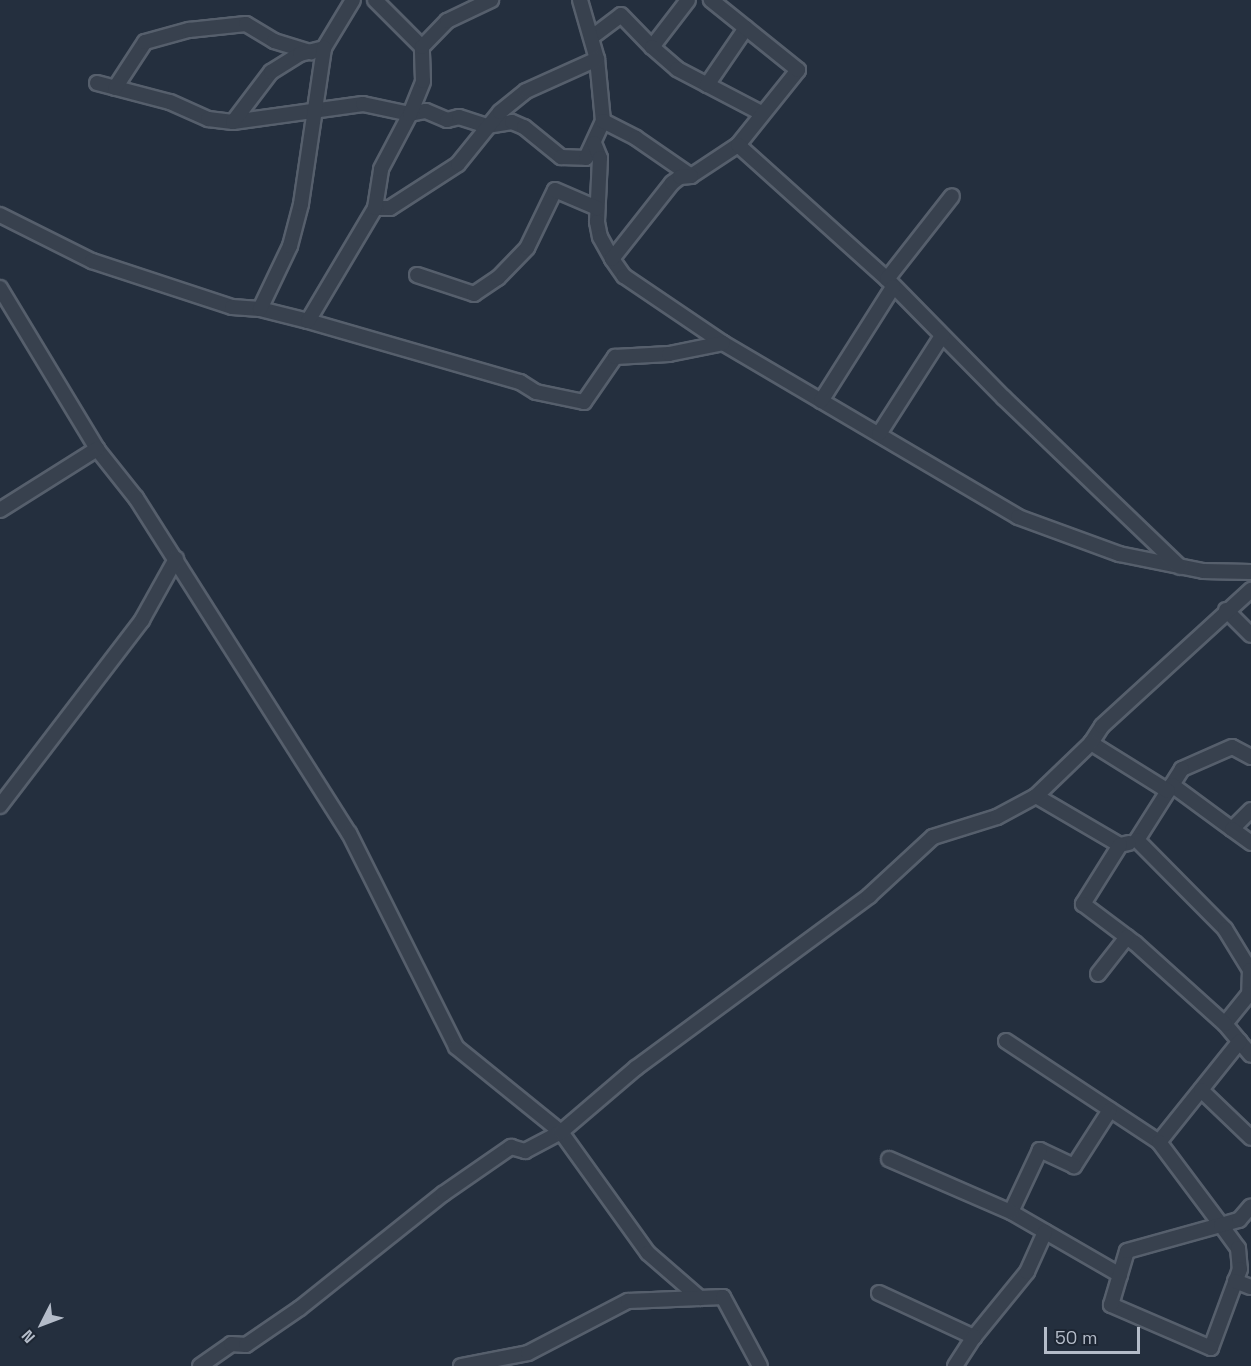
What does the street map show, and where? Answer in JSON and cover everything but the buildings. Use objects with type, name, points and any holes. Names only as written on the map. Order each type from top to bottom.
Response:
[{"type":"street","points":[[233,122],[271,72],[317,50],[352,0]]},
{"type":"street","points":[[308,321],[375,208],[381,169],[411,114],[423,81],[422,47],[375,0]]},
{"type":"street","points":[[422,47],[447,21],[491,0]]},
{"type":"street","points":[[97,83],[170,102],[208,119],[233,122],[373,104],[411,114],[426,111],[447,120],[459,117],[489,126],[512,122],[524,127],[566,159],[586,158],[603,121],[597,59],[580,0]]},
{"type":"street","points":[[652,47],[688,0]]},
{"type":"street","points":[[612,259],[672,183],[680,177],[691,177],[738,145],[761,113],[798,70],[711,0]]},
{"type":"street","points":[[592,37],[621,15],[677,69],[761,113]]},
{"type":"street","points":[[115,88],[145,42],[189,30],[246,24],[274,41],[317,50]]},
{"type":"street","points":[[707,84],[746,28]]},
{"type":"street","points":[[260,309],[290,246],[301,204],[314,110],[317,50]]},
{"type":"street","points":[[375,208],[390,208],[458,164],[489,126],[526,91],[597,59]]},
{"type":"street","points":[[603,121],[636,138],[691,177]]},
{"type":"street","points":[[594,143],[600,158],[597,207],[600,237],[612,259],[624,276],[723,343],[1018,517],[1119,554],[1180,567],[1251,572]]},
{"type":"street","points":[[738,145],[890,283],[1180,567]]},
{"type":"street","points":[[417,275],[474,294],[498,278],[527,248],[555,190],[597,207]]},
{"type":"street","points":[[821,401],[890,283],[952,196]]},
{"type":"street","points":[[0,214],[93,261],[232,307],[260,309],[308,321],[520,382],[536,392],[584,402],[615,357],[669,354],[723,343]]},
{"type":"street","points":[[0,288],[97,449],[136,498],[349,833],[456,1047],[561,1132],[648,1253],[700,1298]]},
{"type":"street","points":[[879,434],[942,336]]},
{"type":"street","points":[[0,510],[97,449]]},
{"type":"street","points":[[0,807],[142,620],[176,559]]},
{"type":"street","points":[[200,1366],[231,1344],[246,1344],[317,1297],[443,1194],[511,1147],[525,1151],[561,1132],[627,1075],[787,958],[841,913],[869,896],[933,837],[997,817],[1036,796],[1091,743],[1102,726],[1226,610],[1251,590]]},
{"type":"street","points":[[1226,610],[1251,634]]},
{"type":"street","points":[[1091,743],[1170,788],[1251,843]]},
{"type":"street","points":[[1251,757],[1232,747],[1182,770],[1137,840],[1120,845],[1083,904],[1127,937],[1225,1024],[1251,1055]]},
{"type":"street","points":[[1036,796],[1120,845]]},
{"type":"street","points":[[1232,829],[1251,810]]},
{"type":"street","points":[[1137,840],[1225,928],[1250,975],[1249,994],[1225,1024]]},
{"type":"street","points":[[1098,974],[1127,937]]},
{"type":"street","points":[[1006,1041],[1159,1142],[1221,1225],[1238,1248],[1240,1269],[1211,1348],[1111,1305],[1127,1251],[1221,1225],[1239,1220],[1251,1206]]},
{"type":"street","points":[[1159,1142],[1240,1041]]},
{"type":"street","points":[[1201,1090],[1251,1138]]},
{"type":"street","points":[[1011,1212],[1040,1150],[1074,1166],[1110,1110]]},
{"type":"street","points":[[889,1159],[1011,1212],[1120,1275]]},
{"type":"street","points":[[955,1366],[974,1337],[1027,1272],[1045,1232]]},
{"type":"street","points":[[1235,1281],[1251,1287]]},
{"type":"street","points":[[879,1293],[974,1337]]},
{"type":"street","points":[[461,1366],[528,1353],[628,1301],[723,1297],[760,1366]]}]
